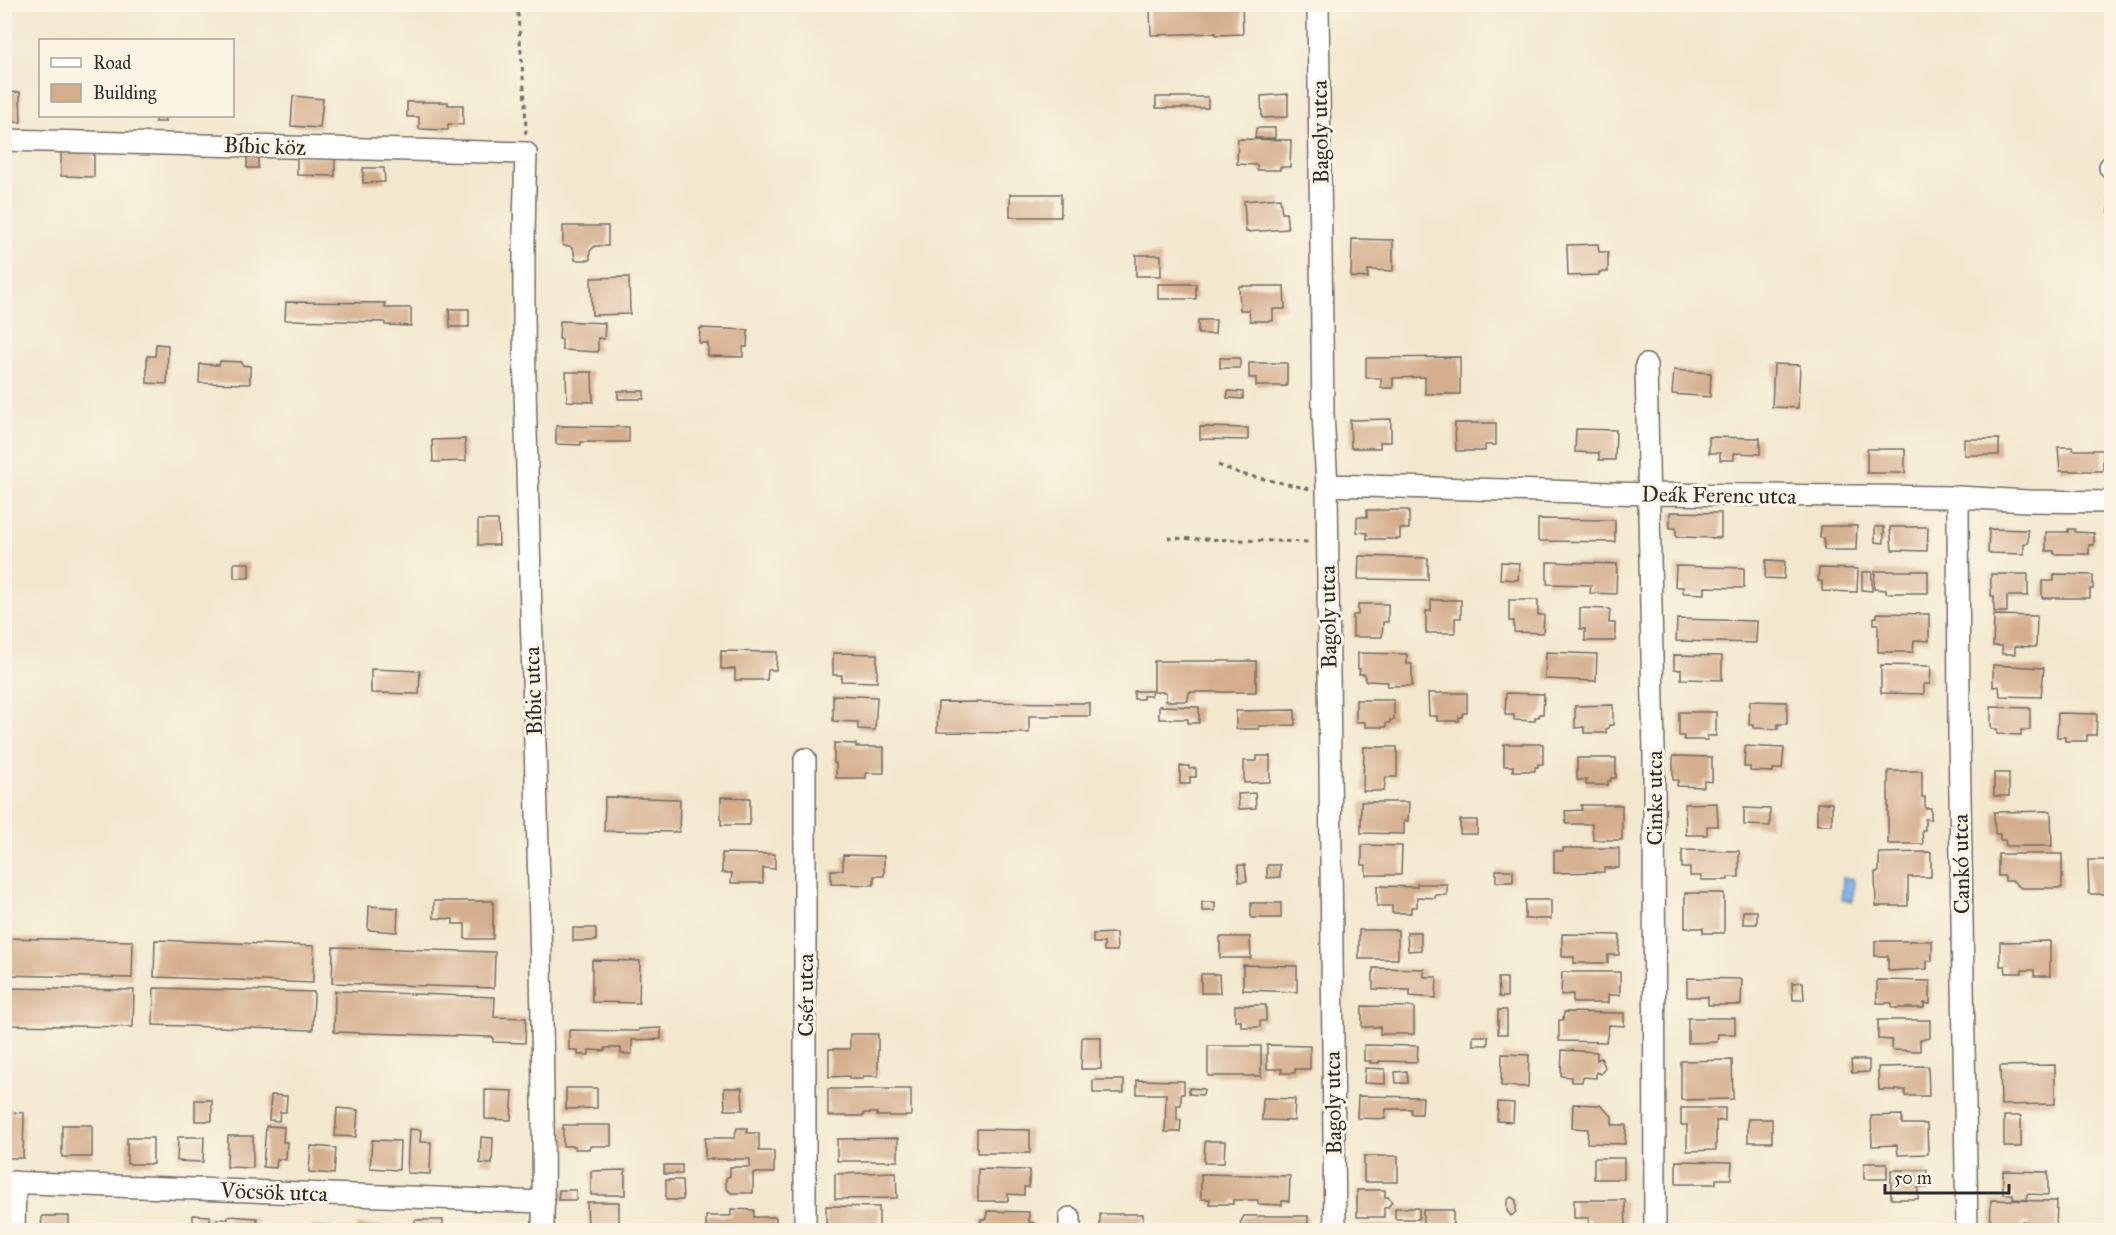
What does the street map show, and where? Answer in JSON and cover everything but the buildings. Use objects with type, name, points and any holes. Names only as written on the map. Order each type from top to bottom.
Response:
[{"type":"street","name":"Bagoly utca","points":[[1318,4],[1323,414],[1327,488],[1335,1230]]},
{"type":"street","name":"Bíbic köz","points":[[4,140],[526,153]]},
{"type":"street","name":"Bíbic utca","points":[[526,153],[523,191],[524,382],[545,1170],[543,1230]]},
{"type":"street","name":"Cinke utca","points":[[1646,365],[1654,752],[1656,1230]]},
{"type":"street","name":"Deák Ferenc utca","points":[[1327,488],[1958,497],[2112,502]]},
{"type":"street","name":"Cankó utca","points":[[1958,497],[1967,1230]]},
{"type":"street","name":"Csér utca","points":[[805,759],[806,1230]]},
{"type":"street","name":"Vöcsök utca","points":[[10,1182],[544,1202]]},
{"type":"street","points":[[10,1182],[14,1230]]},
{"type":"path","points":[[517,4],[525,100],[526,153]]},
{"type":"path","points":[[1218,465],[1241,474],[1327,488]]},
{"type":"path","points":[[1168,538],[1327,543]]},
{"type":"water","points":[[1843,878],[1854,879],[1853,901],[1842,900]]}]
